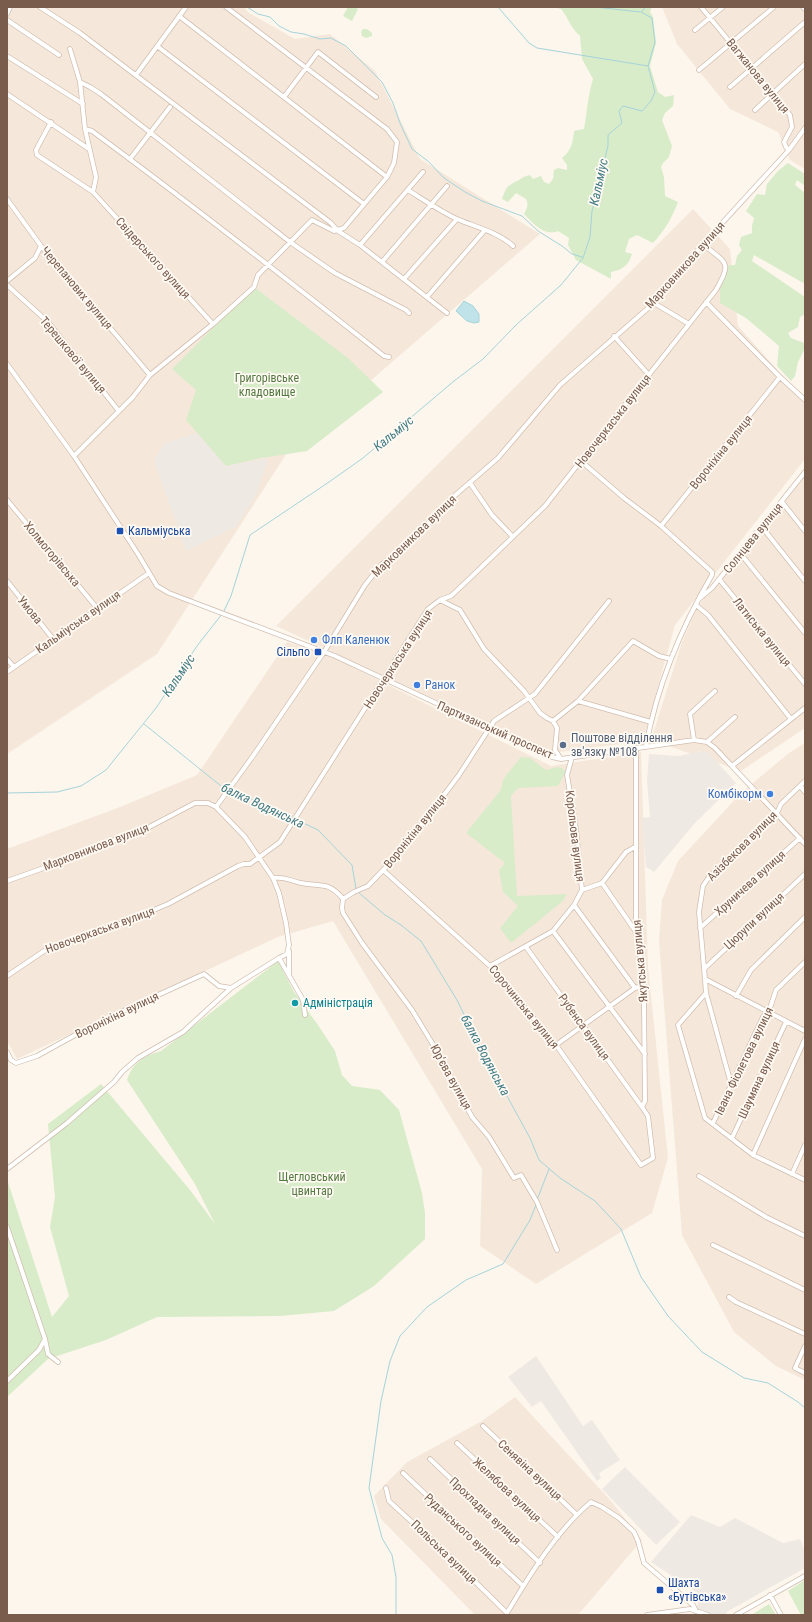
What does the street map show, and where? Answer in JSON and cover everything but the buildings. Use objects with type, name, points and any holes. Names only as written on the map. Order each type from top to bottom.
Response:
[{"type":"street","points":[[7,14],[10,7]]},
{"type":"street","points":[[40,7],[80,32],[447,313]]},
{"type":"street","points":[[136,75],[186,7]]},
{"type":"street","points":[[74,456],[118,410],[133,397],[150,375],[213,324],[254,287],[258,275],[312,220],[334,232],[344,228],[387,177],[391,170],[396,154],[397,142],[394,136],[387,129],[226,7]]},
{"type":"street","name":"Вагжанова вулиця","points":[[701,7],[790,115],[792,127],[784,142],[789,150]]},
{"type":"street","points":[[695,30],[723,7]]},
{"type":"street","points":[[699,70],[774,7]]},
{"type":"street","points":[[179,16],[387,177]]},
{"type":"street","points":[[7,20],[59,55]]},
{"type":"street","points":[[730,87],[805,22]]},
{"type":"street","points":[[157,46],[364,204]]},
{"type":"street","points":[[70,49],[80,82],[85,129],[96,177],[93,192]]},
{"type":"street","points":[[284,97],[316,53],[320,53],[376,97]]},
{"type":"street","points":[[7,56],[83,104]]},
{"type":"street","points":[[755,110],[772,92],[805,64]]},
{"type":"street","points":[[80,82],[90,86],[151,132],[290,242],[335,273],[406,310],[409,313]]},
{"type":"street","points":[[7,94],[51,122],[89,149]]},
{"type":"street","points":[[130,159],[170,108]]},
{"type":"street","name":"Свiдерського вулиця","points":[[51,122],[36,153],[93,192],[213,324]]},
{"type":"street","name":"Марковникова вулиця","points":[[7,881],[136,834],[196,803],[208,803],[216,807],[253,756],[324,652],[365,585],[381,564],[412,541],[452,498],[498,458],[560,385],[614,336],[654,303],[703,244],[789,150],[805,128]]},
{"type":"street","points":[[85,129],[92,131],[130,159],[268,264],[384,356],[389,357]]},
{"type":"street","points":[[360,245],[423,172]]},
{"type":"street","points":[[382,262],[447,186]]},
{"type":"street","points":[[408,190],[457,219],[485,230],[513,246]]},
{"type":"street","name":"Черепанових вулиця","points":[[7,199],[41,246],[150,375]]},
{"type":"street","points":[[404,279],[457,219]]},
{"type":"street","points":[[427,297],[485,230]]},
{"type":"street","name":"Новочеркаська вулиця","points":[[7,976],[47,949],[101,932],[168,904],[238,866],[250,864],[280,842],[298,816],[428,609],[440,600],[451,596],[545,506],[582,462],[649,374],[716,290],[725,275],[725,263],[703,244]]},
{"type":"street","points":[[7,272],[8,279],[35,258],[41,246]]},
{"type":"street","name":"Терешкової вулиця","points":[[7,286],[48,322],[118,410]]},
{"type":"street","points":[[706,302],[780,377],[805,400]]},
{"type":"street","points":[[654,303],[689,324]]},
{"type":"street","points":[[614,336],[649,374]]},
{"type":"street","name":"Партизанський проспект","points":[[7,364],[74,456],[138,554],[156,586],[168,593],[324,652],[544,754],[561,759],[694,740],[707,742]]},
{"type":"street","name":"Вороніхіна вулиця","points":[[662,526],[780,377]]},
{"type":"street","points":[[582,462],[624,498],[662,526],[712,572],[712,575],[697,602],[791,719]]},
{"type":"street","name":"Солнцева вулиця","points":[[646,746],[651,722],[670,659],[697,602],[712,588],[804,475]]},
{"type":"street","points":[[470,483],[492,515],[513,537]]},
{"type":"street","name":"Холмогорівська","points":[[7,500],[97,608]]},
{"type":"street","points":[[782,502],[805,531]]},
{"type":"street","points":[[762,527],[805,581]]},
{"type":"street","points":[[740,553],[805,633]]},
{"type":"street","name":"Кальміуська вулиця","points":[[7,672],[149,573]]},
{"type":"street","name":"Латиська вулиця","points":[[719,579],[805,684]]},
{"type":"street","name":"Умова","points":[[7,581],[54,639]]},
{"type":"street","points":[[440,600],[460,610],[484,649],[524,691],[540,713],[553,721],[557,728],[555,750],[561,759]]},
{"type":"street","name":"Вороніхіна вулиця","points":[[343,899],[368,886],[404,848],[459,775],[494,722],[535,694],[609,601]]},
{"type":"street","points":[[553,721],[578,700],[633,641],[659,656],[670,659]]},
{"type":"street","points":[[7,659],[14,667]]},
{"type":"street","points":[[694,740],[690,714],[715,691]]},
{"type":"street","points":[[578,700],[651,722]]},
{"type":"street","points":[[732,766],[805,708]]},
{"type":"street","points":[[736,717],[707,742],[715,748],[805,844]]},
{"type":"street","name":"Якутська вулиця","points":[[636,748],[636,932],[643,972],[645,1054],[645,1101],[642,1107]]},
{"type":"street","name":"Корольова вулиця","points":[[490,966],[553,931],[574,905],[582,890],[576,829],[567,775],[572,757]]},
{"type":"street","name":"Азізбекова вулиця","points":[[731,1084],[706,992],[700,928],[700,898],[706,881],[776,813],[781,804],[805,781]]},
{"type":"street","points":[[800,786],[805,792]]},
{"type":"street","points":[[216,807],[245,837],[260,856],[273,878],[279,893],[289,945],[289,976]]},
{"type":"street","name":"Хруничева вулиця","points":[[700,928],[800,838]]},
{"type":"street","points":[[582,890],[602,883],[626,852],[635,847]]},
{"type":"street","name":"Сорочинська вулиця","points":[[383,870],[490,966],[556,1045],[641,1165],[653,1158],[648,1116],[642,1107]]},
{"type":"street","name":"Цюрупи вулиця","points":[[704,969],[805,874]]},
{"type":"street","points":[[273,878],[282,876],[302,883],[323,885],[337,891],[343,899]]},
{"type":"street","points":[[602,883],[636,932]]},
{"type":"street","name":"Юр’єва вулиця","points":[[343,899],[343,914],[362,943],[415,1015],[440,1056],[476,1122],[489,1137],[514,1178],[522,1175],[537,1202],[557,1250]]},
{"type":"street","points":[[574,905],[635,988]]},
{"type":"street","points":[[736,996],[750,970],[805,918]]},
{"type":"street","points":[[553,931],[645,1054]]},
{"type":"street","points":[[7,1169],[67,1123],[114,1082],[122,1072],[138,1058],[184,1032],[231,988],[287,954],[289,945]]},
{"type":"street","name":"Рубенса вулиця","points":[[526,947],[642,1107]]},
{"type":"street","points":[[279,958],[303,1000],[305,1015]]},
{"type":"street","name":"Івана Фіолетова вулиця","points":[[713,1123],[763,1017],[770,1008],[776,990],[805,962]]},
{"type":"street","name":"Вороніхіна вулиця","points":[[7,1052],[11,1060],[16,1062],[38,1056],[121,1012],[204,974],[219,986],[231,988]]},
{"type":"street","points":[[705,979],[805,1031]]},
{"type":"street","points":[[556,1045],[635,988],[643,986]]},
{"type":"street","points":[[706,992],[678,1025],[705,1118],[753,1155],[805,1180]]},
{"type":"street","name":"Шаумяна вулиця","points":[[732,1138],[786,1022]]},
{"type":"street","points":[[753,1155],[805,1039]]},
{"type":"street","points":[[792,1174],[805,1145]]},
{"type":"street","points":[[699,1176],[766,1217],[805,1236]]},
{"type":"street","points":[[7,1227],[45,1339],[48,1354],[58,1362]]},
{"type":"street","points":[[713,1245],[805,1290]]},
{"type":"street","points":[[729,1297],[736,1302],[805,1334]]},
{"type":"street","points":[[7,1381],[39,1350],[45,1339]]},
{"type":"street","points":[[805,1346],[794,1368],[805,1373]]},
{"type":"street","name":"Сенявіна вулиця","points":[[483,1426],[576,1514]]},
{"type":"street","name":"Желябова вулиця","points":[[457,1443],[558,1537]]},
{"type":"street","name":"Прохладна вулиця","points":[[430,1459],[540,1562]]},
{"type":"street","name":"Руданського вулиця","points":[[403,1473],[523,1586]]},
{"type":"street","name":"Польська вулиця","points":[[386,1488],[389,1501],[450,1556],[507,1614],[523,1586]]},
{"type":"street","points":[[523,1586],[576,1514],[591,1502],[602,1507],[618,1518],[634,1532],[644,1563],[693,1605],[696,1611]]},
{"type":"street","points":[[736,1615],[805,1576]]},
{"type":"street","points":[[770,1595],[781,1615]]},
{"type":"street","points":[[647,1615],[690,1609],[708,1615]]},
{"type":"shaded area","points":[[7,7],[244,7],[249,13],[295,39],[330,34],[375,71],[420,159],[540,234],[287,453],[157,654],[7,754]]},
{"type":"shaded area","points":[[662,7],[805,7],[805,169],[790,160],[778,132],[730,109],[677,44]]},
{"type":"shaded area","points":[[693,209],[730,249],[738,326],[805,401],[805,459],[675,625],[643,741],[552,753],[276,626]]},
{"type":"shaded area","points":[[197,433],[226,466],[268,458],[257,494],[236,527],[186,551],[154,460],[165,443]]},
{"type":"shaded area","points":[[805,469],[805,728],[741,771],[651,740],[682,642],[698,606]]},
{"type":"shaded area","points":[[287,642],[332,657],[551,766],[641,752],[648,967],[668,1158],[652,1213],[536,1284],[480,1246],[482,1169],[333,921],[278,937],[17,1059],[7,1041],[7,849],[120,807],[197,775]]},
{"type":"shaded area","points":[[805,743],[805,1380],[776,1366],[734,1332],[682,1235],[659,941],[662,900],[678,861],[742,792],[789,753]]},
{"type":"shaded area","points":[[703,751],[709,753],[736,783],[695,823],[654,872],[646,867],[642,818],[650,817],[647,781],[649,754],[678,756]]},
{"type":"shaded area","points":[[536,1356],[583,1426],[592,1420],[620,1460],[599,1473],[601,1478],[597,1481],[541,1401],[532,1407],[508,1377]]},
{"type":"shaded area","points":[[515,1397],[611,1501],[642,1540],[578,1615],[475,1615],[381,1519],[374,1496],[407,1462],[482,1421]]},
{"type":"shaded area","points":[[625,1467],[680,1522],[656,1545],[602,1489]]},
{"type":"shaded area","points":[[691,1515],[720,1527],[735,1518],[783,1543],[800,1539],[805,1551],[805,1568],[728,1611],[725,1615],[692,1615],[702,1596],[651,1562]]},
{"type":"green space","points":[[348,7],[358,9],[352,21],[343,16]]},
{"type":"green space","points":[[552,7],[652,7],[650,12],[653,17],[656,43],[650,66],[658,92],[665,97],[674,95],[673,106],[665,113],[662,120],[672,146],[669,157],[661,167],[664,177],[665,196],[678,202],[668,224],[653,243],[637,235],[629,239],[625,252],[632,254],[631,258],[624,266],[611,272],[611,279],[576,260],[568,245],[569,238],[558,231],[543,231],[531,221],[524,214],[527,208],[526,199],[516,193],[508,202],[502,199],[505,190],[508,187],[525,177],[530,175],[533,179],[541,176],[544,182],[549,184],[553,179],[554,170],[558,168],[567,170],[567,165],[562,158],[568,153],[574,131],[584,129],[593,79],[582,59],[580,36],[561,9]]},
{"type":"green space","points":[[363,29],[367,29],[372,33],[372,36],[366,38],[362,36],[361,32]]},
{"type":"green space","points":[[788,163],[805,174],[805,186],[797,180],[795,185],[805,193],[805,284],[754,255],[752,261],[805,297],[805,314],[800,317],[798,327],[788,333],[791,338],[804,343],[804,350],[798,362],[795,376],[791,381],[777,366],[779,346],[746,318],[720,303],[720,289],[729,265],[735,265],[737,256],[742,250],[739,245],[741,237],[752,233],[754,218],[746,211],[757,194],[765,195],[767,184],[778,171]]},
{"type":"green space","name":"Григорівське кладовище","points":[[254,287],[348,358],[383,392],[307,451],[261,458],[226,466],[186,420],[196,390],[172,369]]},
{"type":"green space","points":[[521,757],[530,758],[546,770],[559,767],[565,771],[565,773],[558,786],[518,788],[511,796],[517,896],[567,894],[563,901],[511,943],[500,928],[518,906],[503,892],[499,870],[505,863],[466,833],[500,791],[504,778]]},
{"type":"green space","name":"Щегловський цвинтар","points":[[278,961],[294,992],[335,1051],[342,1075],[352,1086],[380,1090],[399,1110],[422,1193],[425,1213],[425,1239],[374,1286],[334,1311],[280,1316],[157,1317],[106,1340],[48,1359],[7,1397],[7,1179],[52,1317],[69,1296],[50,1227],[55,1197],[48,1124],[101,1084],[190,1190],[215,1224],[195,1184],[127,1080],[136,1064],[149,1055],[161,1051]]},
{"type":"green space","points":[[805,1580],[805,1615],[801,1615],[788,1591]]},
{"type":"green space","points":[[769,1604],[776,1615],[751,1615]]},
{"type":"water","points":[[464,301],[473,306],[479,314],[479,322],[474,323],[467,321],[456,311]]},
{"type":"waterway","points":[[247,7],[258,14],[270,17],[279,26],[291,32],[320,39],[331,38],[346,46],[382,82],[393,103],[412,149],[429,162],[444,178],[482,201],[522,216],[538,231],[572,254],[582,257]]},
{"type":"waterway","points":[[498,7],[529,43],[537,48],[648,66]]},
{"type":"waterway","points":[[595,7],[640,12]]},
{"type":"waterway","name":"Кальміус","points":[[224,611],[231,596],[250,535],[363,458],[454,381],[483,359],[516,325],[561,285],[583,258],[590,237],[592,211],[608,146],[608,135],[622,123],[619,111],[623,106],[642,111],[651,101],[655,92],[648,66],[655,42],[652,18],[641,12],[646,7]]},
{"type":"waterway","name":"Кальміус","points":[[7,793],[57,792],[81,786],[106,770],[156,708],[197,646],[222,614]]},
{"type":"waterway","name":"балка Водянська","points":[[144,724],[226,790]]},
{"type":"waterway","name":"балка Водянська","points":[[231,791],[277,809],[294,818]]},
{"type":"waterway","name":"балка Водянська","points":[[297,820],[318,830],[352,865],[356,889]]},
{"type":"waterway","name":"балка Водянська","points":[[358,892],[385,915],[401,925],[421,941],[457,1000],[479,1045],[530,1138],[539,1160],[560,1178],[595,1201],[621,1229],[641,1277],[668,1316],[702,1352],[744,1378],[768,1383],[805,1408]]},
{"type":"waterway","points":[[537,1200],[549,1169]]},
{"type":"waterway","points":[[396,1615],[396,1577],[392,1555],[382,1538],[369,1488],[381,1401],[390,1361],[400,1336],[427,1307],[466,1280],[503,1264],[530,1220],[536,1205]]},
{"type":"place","name":"Кальміуська","points":[[120,531]]},
{"type":"place","name":"Флп Каленюк","points":[[314,640]]},
{"type":"place","name":"Сільпо","points":[[318,652]]},
{"type":"place","name":"Ранок","points":[[417,685]]},
{"type":"place","name":"Поштове відділення зв'язку №108","points":[[563,745]]},
{"type":"place","name":"Комбікорм","points":[[770,794]]},
{"type":"place","name":"Адміністрація","points":[[295,1003]]},
{"type":"place","name":"Шахта «Бутівська»","points":[[660,1590]]}]
